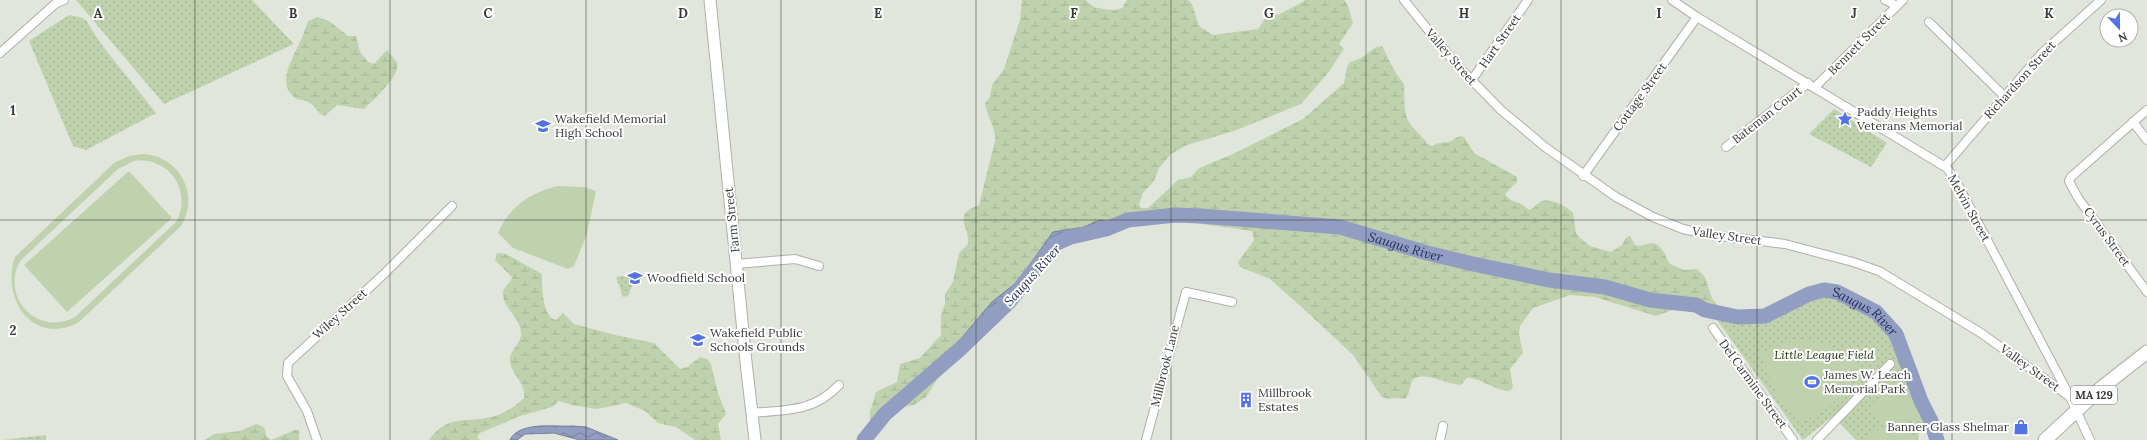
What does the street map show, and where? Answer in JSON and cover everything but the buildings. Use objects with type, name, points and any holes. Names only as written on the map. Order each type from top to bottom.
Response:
[{"type":"main road","name":"Farm Street","points":[[710,0],[751,413],[755,440]]},
{"type":"main road","name":"MA 129","points":[[2045,440],[2119,372],[2147,352]]},
{"type":"street","points":[[0,52],[55,4],[64,0]]},
{"type":"street","name":"Valley Street","points":[[1404,0],[1471,81],[1522,128],[1583,176],[1635,208],[1683,229],[1711,235],[1785,244],[1853,262],[1880,271],[1981,333],[2070,397]]},
{"type":"street","name":"Hart Street","points":[[1471,81],[1528,0]]},
{"type":"street","name":"Melvin Street","points":[[1672,0],[1697,17],[1945,166],[1956,181],[2077,410],[2090,440]]},
{"type":"street","points":[[1885,0],[1900,3]]},
{"type":"street","name":"Richardson Street","points":[[1945,166],[2004,96],[2049,46],[2101,0]]},
{"type":"street","name":"Bennett Street","points":[[1811,85],[1900,3]]},
{"type":"street","name":"Cottage Street","points":[[1583,176],[1697,17]]},
{"type":"street","points":[[1929,22],[2004,96]]},
{"type":"street","name":"Bateman Court","points":[[1726,147],[1811,85]]},
{"type":"street","points":[[2147,110],[2133,122],[2147,140]]},
{"type":"street","name":"Cyrus Street","points":[[2133,122],[2071,177],[2069,182],[2147,292]]},
{"type":"street","name":"Wiley Street","points":[[317,440],[307,411],[287,376],[288,363],[384,274],[452,206]]},
{"type":"street","points":[[736,264],[795,259],[819,266]]},
{"type":"street","name":"Millbrook Lane","points":[[1146,440],[1186,292],[1232,302]]},
{"type":"street","name":"Del Carmine Street","points":[[1713,328],[1793,440]]},
{"type":"street","points":[[2047,380],[2053,372],[2052,363]]},
{"type":"street","points":[[1817,440],[1890,364]]},
{"type":"street","points":[[751,413],[811,406],[829,396],[839,385]]},
{"type":"street","points":[[1440,440],[1443,426]]},
{"type":"green space","points":[[76,0],[252,0],[294,44],[164,104]]},
{"type":"green space","points":[[1022,0],[1085,0],[1094,7],[1114,10],[1122,8],[1127,0],[1188,0],[1192,4],[1199,26],[1213,35],[1258,29],[1269,12],[1278,15],[1306,0],[1344,0],[1348,6],[1353,23],[1339,44],[1344,49],[1328,73],[1301,104],[1234,131],[1187,145],[1171,154],[1159,168],[1154,181],[1143,193],[1139,204],[1141,208],[1148,208],[1178,180],[1191,177],[1198,169],[1231,155],[1303,119],[1344,83],[1347,67],[1350,62],[1361,58],[1376,47],[1382,46],[1395,72],[1404,84],[1404,105],[1408,121],[1427,144],[1432,146],[1439,143],[1449,142],[1458,137],[1464,137],[1474,153],[1517,177],[1517,182],[1505,194],[1509,199],[1522,204],[1529,210],[1540,202],[1544,201],[1553,201],[1562,205],[1573,213],[1576,233],[1590,246],[1611,252],[1622,245],[1626,238],[1630,236],[1637,246],[1652,243],[1656,244],[1662,249],[1670,264],[1684,270],[1697,269],[1705,277],[1712,298],[1718,307],[1718,316],[1675,309],[1656,316],[1595,297],[1570,295],[1533,308],[1520,326],[1519,334],[1523,353],[1510,369],[1513,388],[1509,391],[1499,389],[1470,378],[1467,378],[1461,385],[1435,378],[1422,377],[1416,378],[1412,381],[1408,395],[1405,399],[1388,399],[1382,397],[1353,355],[1270,279],[1240,267],[1238,262],[1254,240],[1252,231],[1136,215],[1116,221],[1105,220],[1084,227],[1053,232],[1017,282],[992,302],[964,335],[950,354],[944,369],[926,397],[914,405],[907,406],[870,422],[870,412],[876,392],[897,382],[900,364],[920,358],[941,335],[941,315],[945,304],[945,294],[953,282],[959,253],[968,244],[964,217],[971,209],[979,205],[995,141],[993,127],[985,103],[990,97],[992,85],[1004,69],[1020,20]]},
{"type":"green space","points":[[69,15],[86,20],[101,44],[156,113],[86,150],[73,146],[29,41]]},
{"type":"green space","points":[[317,17],[329,21],[348,36],[356,36],[360,52],[368,62],[374,64],[387,50],[397,62],[395,74],[391,80],[380,94],[364,109],[337,105],[325,116],[320,114],[310,103],[295,98],[288,90],[286,77],[290,63],[302,39],[308,21]]},
{"type":"green space","points":[[1834,109],[1887,143],[1871,167],[1809,134]]},
{"type":"green space","points":[[141,154],[154,156],[166,161],[175,168],[187,189],[187,214],[181,226],[79,322],[63,328],[48,328],[35,324],[25,315],[17,303],[12,289],[12,273],[15,257],[114,163],[129,156]],"holes":[[[134,161],[147,161],[158,164],[167,170],[174,178],[179,188],[182,199],[181,210],[176,222],[75,317],[61,322],[48,322],[36,318],[26,310],[19,300],[15,288],[15,275],[20,261],[118,169]]]},
{"type":"green space","points":[[129,171],[172,218],[67,312],[24,265]]},
{"type":"green space","points":[[557,186],[584,187],[596,191],[587,234],[574,266],[568,269],[513,248],[498,233],[508,215],[522,202],[538,192]]},
{"type":"green space","points":[[497,253],[506,254],[542,274],[545,307],[551,317],[556,320],[563,313],[574,324],[615,335],[654,343],[680,369],[687,367],[700,357],[707,359],[711,364],[718,393],[726,414],[718,424],[721,440],[695,440],[676,427],[658,423],[645,411],[626,403],[597,409],[572,405],[559,401],[552,407],[520,416],[480,433],[477,437],[480,440],[429,440],[437,431],[452,422],[499,415],[518,404],[524,398],[523,389],[511,367],[510,362],[511,355],[520,338],[520,328],[516,318],[506,305],[503,295],[504,290],[512,277],[495,260]]},
{"type":"green space","points":[[633,274],[634,281],[628,296],[623,297],[616,277]]},
{"type":"green space","name":"Little League Field","points":[[1824,290],[1837,292],[1853,299],[1876,312],[1888,324],[1901,346],[1921,401],[1931,421],[1920,425],[1918,440],[1856,440],[1833,416],[1803,440],[1710,310],[1738,317],[1765,316],[1774,313],[1796,300]]},
{"type":"green space","name":"James W. Leach Memorial Park","points":[[1801,340],[1819,342],[1835,348],[1849,357],[1862,370],[1841,395],[1825,410],[1815,416],[1796,420],[1776,394],[1761,354],[1783,343]]},
{"type":"green space","points":[[1895,383],[1904,384],[1922,413],[1914,419],[1900,425],[1886,424],[1873,416],[1867,409]]},
{"type":"green space","points":[[256,424],[264,427],[266,436],[271,440],[205,440],[214,434],[240,431]]},
{"type":"green space","points":[[1887,428],[1902,430],[1915,440],[1863,440],[1877,430]]},
{"type":"green space","points":[[295,430],[299,430],[299,440],[271,440]]},
{"type":"green space","points":[[46,435],[46,440],[2,440]]},
{"type":"water","points":[[1100,220],[1112,222],[1108,225],[1083,232],[1061,233],[1043,250],[1005,302],[952,354],[944,369],[950,354],[964,335],[992,302],[1017,282],[1053,232],[1084,227]]},
{"type":"water","points":[[529,427],[586,427],[618,440],[580,440],[554,433],[525,434],[517,440],[510,440],[515,434]]},
{"type":"waterway","name":"Saugus River","points":[[864,440],[885,414],[959,350],[1009,302],[1055,244],[1071,237],[1106,229],[1128,220],[1176,215],[1340,227],[1427,253],[1473,264],[1549,280],[1605,287],[1650,300],[1696,305],[1705,310],[1738,317],[1765,316],[1809,294],[1824,290],[1837,292],[1876,312],[1896,334],[1921,401],[1931,421],[1937,440]]},
{"type":"place","name":"Paddy Heights Veterans Memorial","points":[[1845,119]]},
{"type":"place","name":"Wakefield Memorial High School","points":[[543,126]]},
{"type":"place","name":"Woodfield School","points":[[635,278]]},
{"type":"place","name":"Wakefield Public Schools Grounds","points":[[698,340]]},
{"type":"place","name":"James W. Leach Memorial Park","points":[[1812,382]]},
{"type":"place","name":"Millbrook Estates","points":[[1246,400]]},
{"type":"place","name":"Banner Glass Shelmar","points":[[2021,427]]}]
